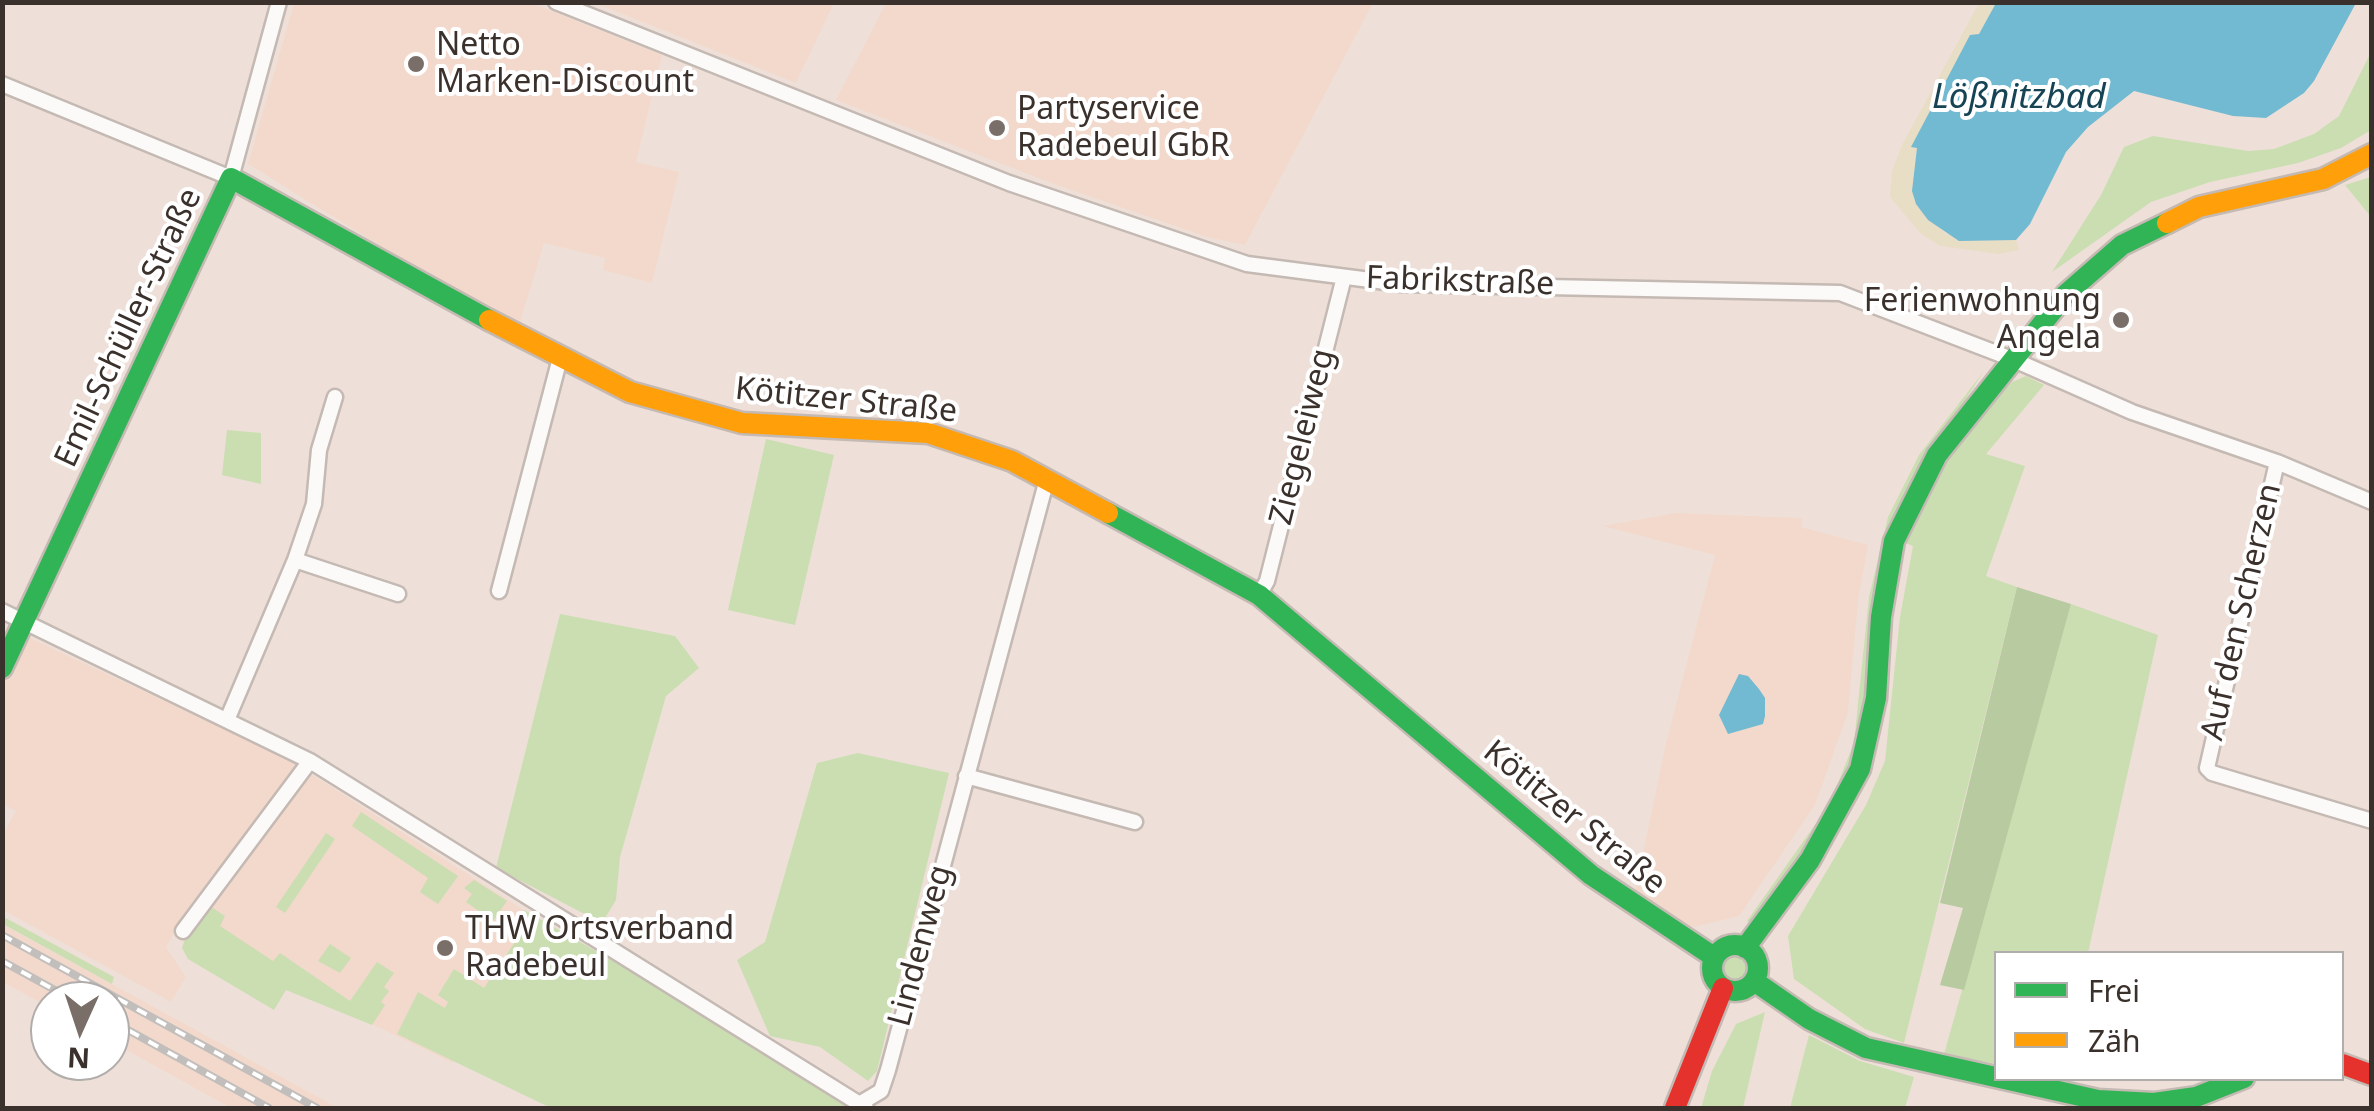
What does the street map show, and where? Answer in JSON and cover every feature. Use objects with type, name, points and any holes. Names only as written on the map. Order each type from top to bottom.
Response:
[{"type":"street","name":"Emil-Schüller-Straße","points":[[2,668],[232,178],[278,2]]},
{"type":"street","name":"Fabrikstraße","points":[[556,2],[1042,195],[1246,264],[1400,284],[1818,290],[1873,304],[2132,412],[2277,462],[2372,502]]},
{"type":"street","name":"Kötitzer Straße","points":[[2,84],[232,178],[560,358],[630,392],[713,417],[756,424],[928,433],[974,444],[1047,479],[1259,595],[1590,875],[1714,957]]},
{"type":"street","points":[[1745,948],[1810,860],[1860,769],[1876,698],[1887,571],[1905,512],[1936,455],[2080,281],[2144,232],[2199,207],[2323,179],[2372,154]]},
{"type":"street","name":"Ziegeleiweg","points":[[1259,595],[1267,581],[1344,276]]},
{"type":"street","points":[[499,591],[560,358]]},
{"type":"street","points":[[227,720],[296,560],[314,504],[319,450],[335,397]]},
{"type":"street","name":"Auf den Scherzen","points":[[2277,462],[2208,768],[2212,773],[2372,822]]},
{"type":"street","name":"Lindenweg","points":[[862,1106],[881,1091],[1047,479]]},
{"type":"street","points":[[296,560],[398,594]]},
{"type":"street","points":[[2,611],[310,761],[522,898],[862,1106]]},
{"type":"street","points":[[184,931],[310,761]]},
{"type":"street","points":[[966,776],[1135,822]]},
{"type":"street","points":[[1724,948],[1745,948],[1756,961],[1754,981],[1738,991],[1724,988],[1713,976],[1714,957],[1724,948]]},
{"type":"street","points":[[1754,981],[1809,1019],[1889,1055],[1994,1078]]},
{"type":"street","points":[[1675,1108],[1692,1058],[1724,988]]},
{"type":"street","points":[[2344,1065],[2372,1075]]},
{"type":"street","points":[[2009,1081],[2124,1106],[2196,1097],[2236,1081]]},
{"type":"shaded area","points":[[529,2],[662,55],[636,162],[679,172],[652,283],[603,270],[605,258],[544,243],[520,322],[400,258],[248,164],[294,3]]},
{"type":"shaded area","points":[[886,2],[1373,3],[1245,245],[1207,237],[1054,184],[836,100]]},
{"type":"shaded area","points":[[595,3],[834,3],[796,83]]},
{"type":"shaded area","points":[[1675,513],[1802,518],[1801,527],[1868,545],[1858,601],[1848,712],[1815,805],[1739,916],[1694,927],[1674,921],[1634,896],[1666,743],[1715,555],[1603,526]]},
{"type":"shaded area","points":[[30,638],[286,758],[547,925],[453,1063],[176,930],[166,947],[186,977],[171,1002],[3,910],[3,833],[16,811],[3,804],[2,682]]},
{"type":"shaded area","points":[[2,924],[106,981],[30,981],[30,997],[3,982]]},
{"type":"shaded area","points":[[130,994],[338,1108],[231,1108],[130,1052]]},
{"type":"green space","points":[[2371,52],[2371,130],[2341,148],[2298,163],[2210,182],[2151,202],[2052,272],[2101,195],[2124,147],[2153,136],[2248,151],[2274,149],[2314,134],[2339,116]]},
{"type":"green space","points":[[2371,177],[2371,217],[2345,185]]},
{"type":"green space","points":[[1984,371],[1906,491],[1849,777],[1818,835],[1752,924],[1747,921],[1829,805],[1854,743],[1869,597],[1888,517],[1919,455]]},
{"type":"green space","points":[[2026,376],[2044,385],[1986,454],[2025,466],[1986,576],[2017,587],[1904,1043],[1865,1029],[1794,979],[1788,936],[1866,805],[1885,761],[1900,617],[1913,546],[1903,542],[1924,491],[1964,432],[2012,382]]},
{"type":"green space","points":[[227,430],[261,433],[261,484],[222,475]]},
{"type":"green space","points":[[766,439],[834,455],[795,625],[728,610]]},
{"type":"green space","points":[[2017,587],[2071,604],[1964,990],[1940,985],[1963,908],[1940,903]]},
{"type":"green space","points":[[2071,604],[2158,635],[2088,951],[1994,951],[1994,1064],[1944,1054]]},
{"type":"green space","points":[[560,614],[675,636],[699,668],[666,696],[620,857],[616,900],[602,923],[496,868]]},
{"type":"green space","points":[[858,753],[949,773],[877,1071],[868,1081],[820,1047],[770,1036],[737,960],[765,942],[817,763]]},
{"type":"green space","points":[[361,812],[458,876],[438,904],[420,892],[428,878],[352,826]]},
{"type":"green space","points":[[326,833],[335,839],[285,913],[276,907]]},
{"type":"green space","points":[[474,880],[507,901],[493,921],[466,902],[472,894],[464,888]]},
{"type":"green space","points":[[208,905],[225,916],[220,926],[273,961],[280,953],[350,1001],[377,962],[394,973],[384,987],[389,991],[381,1002],[385,1005],[372,1025],[286,990],[274,1010],[188,959],[182,948],[186,936]]},
{"type":"green space","points":[[524,910],[678,998],[850,1108],[551,1108],[397,1034],[418,992],[445,1008],[448,1002],[438,995],[454,969],[484,988],[519,936],[511,928]]},
{"type":"green space","points":[[2,916],[114,977],[113,981],[107,981],[3,924]]},
{"type":"green space","points":[[330,944],[351,958],[340,973],[318,961]]},
{"type":"green space","points":[[1734,957],[1746,969],[1734,981],[1722,969]]},
{"type":"green space","points":[[1765,1012],[1743,1108],[1701,1108],[1712,1071],[1736,1024]]},
{"type":"green space","points":[[1809,1035],[1860,1061],[1914,1077],[1905,1108],[1790,1108]]},
{"type":"sand","points":[[1979,3],[1996,3],[1917,147],[1916,204],[1946,234],[2016,240],[2019,250],[1999,254],[1940,246],[1920,233],[1890,197],[1892,171],[1902,145]]},
{"type":"water","name":"Lößnitzbad","points":[[1996,2],[2356,3],[2314,81],[2304,93],[2266,118],[2233,116],[2134,91],[2088,127],[2066,152],[2030,224],[2016,240],[1959,241],[1928,220],[1916,204],[1912,191],[1917,148],[1911,147],[1970,35],[1979,34]]},
{"type":"water","points":[[1739,674],[1748,676],[1765,698],[1765,716],[1763,724],[1728,734],[1719,715]]},
{"type":"railway","points":[[2,935],[317,1108]]},
{"type":"railway","points":[[2,961],[38,981]]},
{"type":"railway","points":[[130,1031],[269,1108]]},
{"type":"traffic: fast","points":[[2,668],[231,178],[489,320]]},
{"type":"traffic: fast","points":[[1745,948],[1810,860],[1860,769],[1876,698],[1881,617],[1894,541],[1937,455],[2066,294],[2122,245],[2167,223]]},
{"type":"traffic: fast","points":[[1108,513],[1259,595],[1591,875],[1714,957]]},
{"type":"traffic: fast","points":[[1735,945],[1751,952],[1758,968],[1751,984],[1735,991],[1719,984],[1712,968],[1719,952],[1735,945]]},
{"type":"traffic: fast","points":[[1754,981],[1809,1019],[1866,1048],[1994,1077]]},
{"type":"traffic: fast","points":[[2013,1081],[2098,1100],[2154,1103],[2196,1097],[2236,1081]]},
{"type":"traffic: slow","points":[[2167,223],[2199,207],[2323,179],[2372,154]]},
{"type":"traffic: slow","points":[[489,320],[630,392],[742,423],[928,433],[1012,461],[1108,513]]},
{"type":"traffic: jam","points":[[1675,1108],[1723,988]]},
{"type":"traffic: jam","points":[[2344,1065],[2372,1075]]},
{"type":"place","name":"Netto Marken-Discount","points":[[416,64]]},
{"type":"place","name":"Partyservice Radebeul GbR","points":[[997,128]]},
{"type":"place","name":"Ferienwohnung Angela","points":[[2121,320]]},
{"type":"place","name":"THW Ortsverband Radebeul","points":[[445,948]]}]
